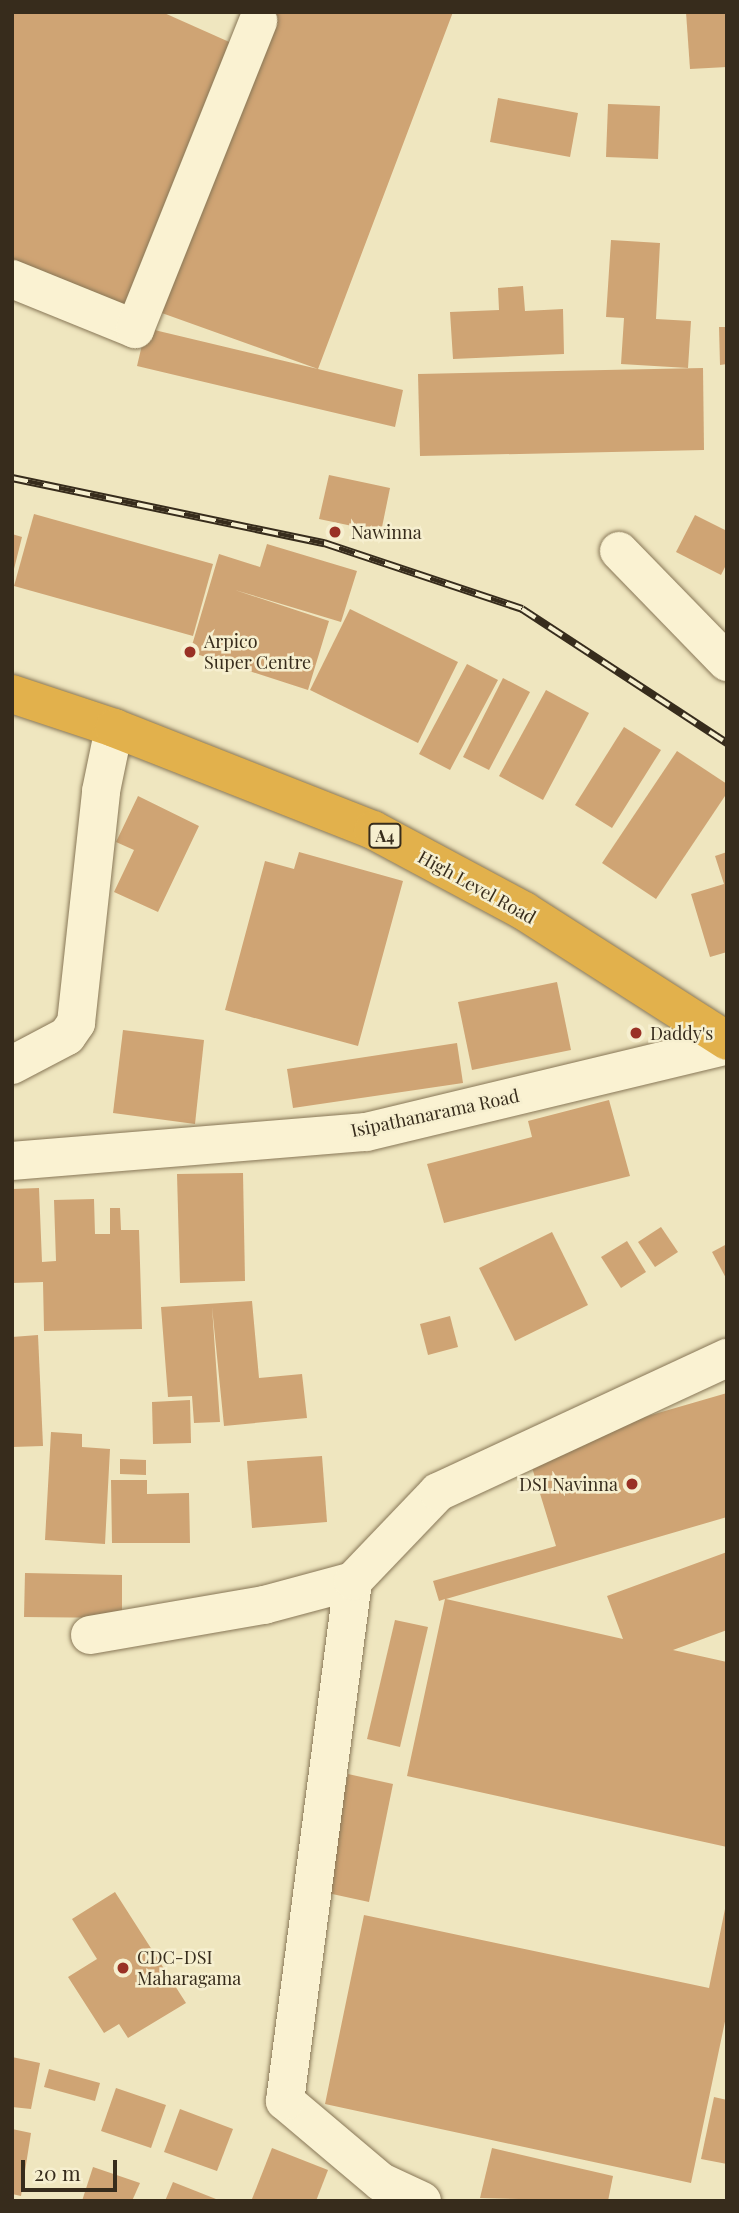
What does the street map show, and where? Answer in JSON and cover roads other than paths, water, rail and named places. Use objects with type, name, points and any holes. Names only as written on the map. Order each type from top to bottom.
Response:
[{"type":"highway","name":"High Level Road","points":[[12,694],[114,728],[373,830],[524,911],[727,1043]]},
{"type":"street","points":[[12,278],[135,329],[252,15]]},
{"type":"street","points":[[619,551],[727,662]]},
{"type":"street","points":[[12,1065],[67,1037],[76,1023],[100,791],[114,728]]},
{"type":"street","name":"Isipathanarama Road","points":[[12,1161],[366,1132],[727,1043]]},
{"type":"street","points":[[90,1634],[264,1605],[353,1581],[438,1492],[727,1358]]},
{"type":"street","points":[[353,1581],[285,2101],[381,2182],[422,2201]]},
{"type":"railway","points":[[12,478],[324,543],[522,609],[727,743]]},
{"type":"place","name":"Nawinna","points":[[335,532]]},
{"type":"place","name":"Arpico Super Centre","points":[[190,652]]},
{"type":"place","name":"Daddy's","points":[[636,1033]]},
{"type":"place","name":"DSI Navinna","points":[[632,1484]]},
{"type":"place","name":"CDC-DSI Maharagama","points":[[123,1968]]}]
